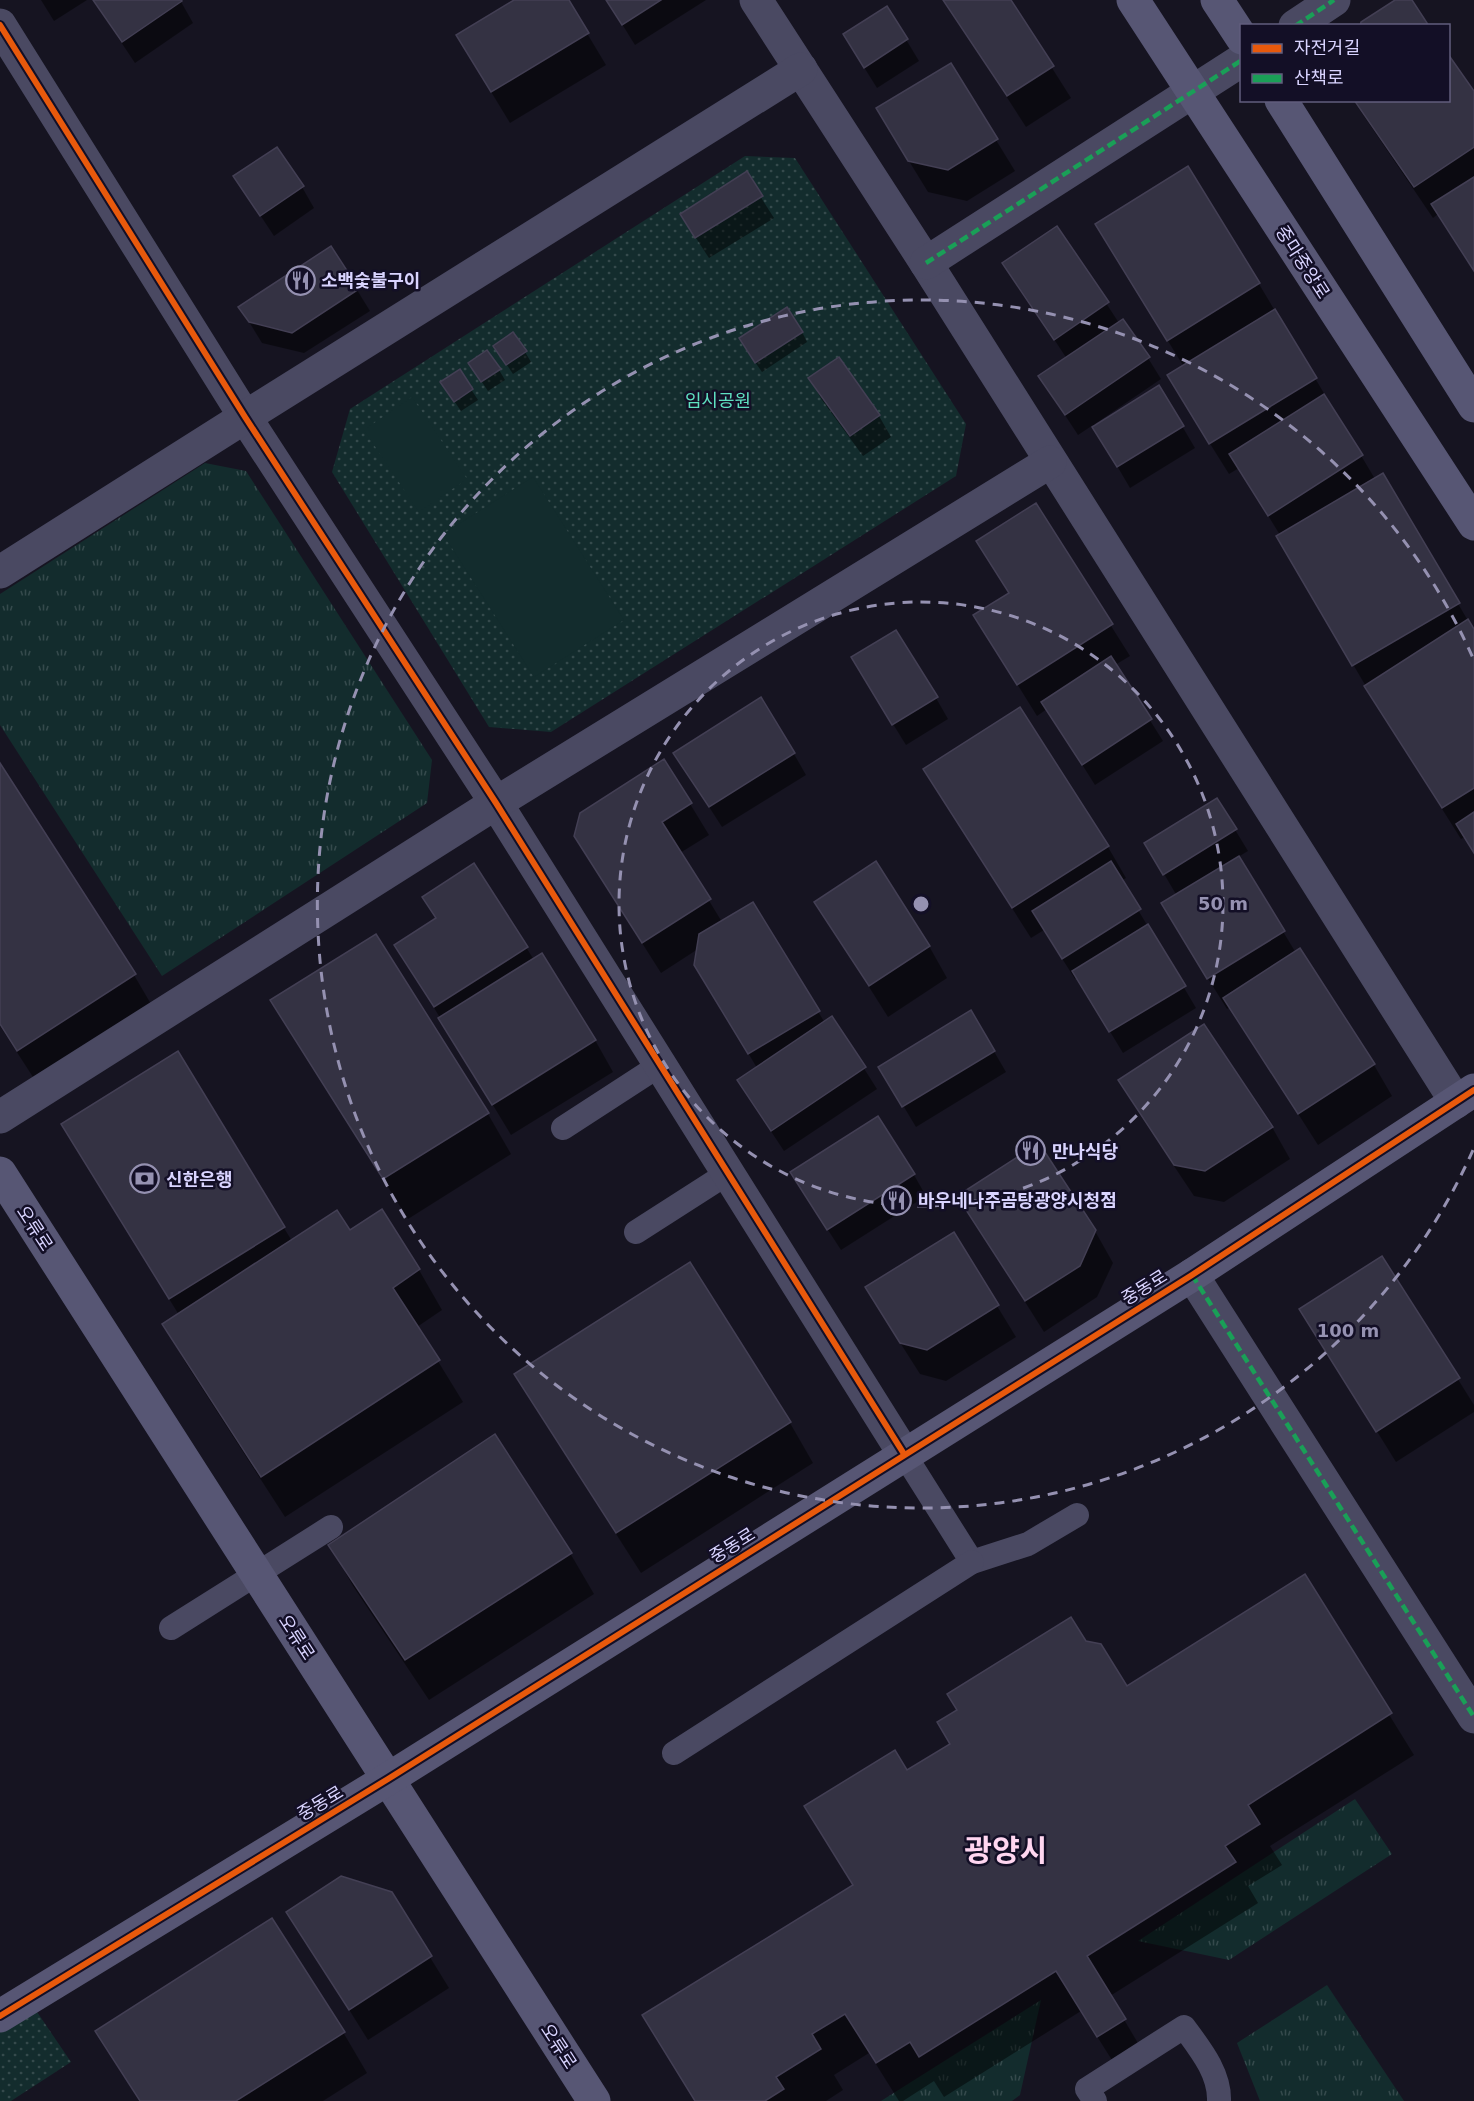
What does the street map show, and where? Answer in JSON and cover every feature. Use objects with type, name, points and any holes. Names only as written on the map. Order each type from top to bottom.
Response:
[{"type":"street","points":[[756,0],[926,263],[1050,462],[1465,1096]]},
{"type":"street","name":"중마중앙로","points":[[1133,0],[1474,524]]},
{"type":"street","points":[[1217,0],[1240,35]]},
{"type":"street","points":[[1298,24],[1334,0]]},
{"type":"street","points":[[0,25],[245,417],[496,803],[904,1455]]},
{"type":"street","points":[[926,263],[1240,61]]},
{"type":"street","points":[[0,572],[801,69]]},
{"type":"street","points":[[1282,102],[1474,406]]},
{"type":"street","points":[[0,1117],[496,803],[1050,462]]},
{"type":"street","name":"중동로","points":[[0,2016],[388,1779],[1192,1275],[1465,1096]]},
{"type":"street","name":"오류로","points":[[0,1173],[594,2101]]},
{"type":"street","points":[[1192,1275],[1474,1716]]},
{"type":"lane","points":[[563,1128],[660,1065]]},
{"type":"lane","points":[[636,1232],[728,1173]]},
{"type":"lane","points":[[904,1455],[972,1562]]},
{"type":"lane","points":[[674,1753],[972,1562],[1028,1544],[1077,1515]]},
{"type":"lane","points":[[171,1628],[331,1527]]},
{"type":"lane","points":[[1095,2101],[1087,2089],[1184,2027],[1206,2058],[1220,2088],[1219,2101]]},
{"type":"green space","name":"임시공원","points":[[745,156],[795,158],[966,424],[956,476],[551,732],[489,727],[332,472],[350,409]]},
{"type":"green space","points":[[412,397],[467,479],[419,512],[364,430]]},
{"type":"green space","points":[[205,463],[246,471],[432,760],[427,803],[162,976],[0,725],[0,594]]},
{"type":"green space","points":[[533,477],[624,620],[534,677],[443,534]]},
{"type":"green space","points":[[1355,1799],[1392,1854],[1229,1960],[1138,1941]]},
{"type":"green space","points":[[1327,1985],[1404,2101],[1260,2101],[1237,2043]]},
{"type":"green space","points":[[1041,2000],[1020,2095],[1012,2101],[881,2101]]},
{"type":"green space","points":[[31,2003],[71,2062],[11,2101],[0,2101],[0,2022]]},
{"type":"building","points":[[93,0],[181,0],[182,1],[122,42]]},
{"type":"building","points":[[514,0],[569,0],[589,33],[491,92],[456,35]]},
{"type":"building","points":[[606,0],[661,0],[622,25]]},
{"type":"building","points":[[943,0],[1011,0],[1054,66],[1007,96]]},
{"type":"building","points":[[1395,0],[1412,0],[1428,24],[1360,24]]},
{"type":"building","points":[[887,6],[908,39],[864,68],[843,34]]},
{"type":"building","points":[[1450,57],[1474,91],[1474,147],[1414,187],[1355,102],[1450,102]]},
{"type":"building","points":[[951,63],[998,139],[948,170],[908,161],[876,108]]},
{"type":"building","points":[[277,147],[304,186],[260,216],[233,176]]},
{"type":"building","points":[[1188,166],[1260,283],[1167,341],[1095,224]]},
{"type":"building","points":[[747,171],[763,196],[695,238],[680,214]]},
{"type":"building","points":[[1474,177],[1474,271],[1431,204]]},
{"type":"building","points":[[1057,226],[1109,302],[1054,340],[1002,263]]},
{"type":"building","points":[[331,246],[359,289],[292,333],[249,322],[238,307]]},
{"type":"building","points":[[787,307],[803,332],[755,363],[739,338]]},
{"type":"building","points":[[1275,309],[1317,378],[1209,444],[1167,375]]},
{"type":"building","points":[[1123,319],[1150,357],[1065,415],[1038,376]]},
{"type":"building","points":[[513,332],[527,351],[506,365],[493,346]]},
{"type":"building","points":[[487,350],[501,369],[481,382],[468,363]]},
{"type":"building","points":[[839,357],[880,415],[850,436],[808,378]]},
{"type":"building","points":[[460,369],[473,389],[454,402],[440,382]]},
{"type":"building","points":[[1159,385],[1184,426],[1117,467],[1092,427]]},
{"type":"building","points":[[1324,394],[1363,455],[1268,516],[1229,454]]},
{"type":"building","points":[[1383,473],[1460,603],[1352,666],[1276,536]]},
{"type":"building","points":[[1036,503],[1113,624],[1017,685],[973,615],[1009,593],[976,541]]},
{"type":"building","points":[[1468,619],[1474,629],[1474,788],[1442,808],[1364,686]]},
{"type":"building","points":[[896,630],[938,697],[892,725],[851,657]]},
{"type":"building","points":[[1111,656],[1152,719],[1082,765],[1041,702]]},
{"type":"building","points":[[761,697],[795,753],[709,807],[673,753]]},
{"type":"building","points":[[1020,707],[1109,846],[1012,908],[923,769]]},
{"type":"building","points":[[664,759],[692,803],[662,822],[711,899],[642,943],[574,836],[580,813]]},
{"type":"building","points":[[0,763],[136,974],[17,1051],[0,1024]]},
{"type":"building","points":[[1217,798],[1237,829],[1163,875],[1144,843]]},
{"type":"building","points":[[1474,812],[1474,853],[1456,824]]},
{"type":"building","points":[[1239,856],[1285,931],[1207,979],[1161,903]]},
{"type":"building","points":[[876,861],[930,946],[869,986],[814,902]]},
{"type":"building","points":[[1111,861],[1141,909],[1062,959],[1032,911]]},
{"type":"building","points":[[474,863],[528,947],[434,1007],[394,945],[436,918],[422,897]]},
{"type":"building","points":[[753,902],[820,1011],[748,1054],[694,965],[699,934]]},
{"type":"building","points":[[1148,924],[1186,986],[1109,1032],[1072,971]]},
{"type":"building","points":[[376,934],[489,1113],[383,1179],[270,1000]]},
{"type":"building","points":[[1300,948],[1375,1064],[1298,1114],[1223,998]]},
{"type":"building","points":[[542,953],[596,1040],[492,1105],[438,1018]]},
{"type":"building","points":[[971,1010],[995,1051],[902,1107],[878,1067]]},
{"type":"building","points":[[832,1016],[866,1067],[771,1131],[737,1080]]},
{"type":"building","points":[[1204,1024],[1273,1127],[1205,1171],[1174,1165],[1118,1080]]},
{"type":"building","points":[[178,1051],[285,1227],[169,1299],[61,1124]]},
{"type":"building","points":[[878,1116],[915,1174],[827,1230],[790,1172]]},
{"type":"building","points":[[1039,1143],[1096,1230],[1080,1266],[1025,1301],[957,1196]]},
{"type":"building","points":[[382,1209],[420,1269],[393,1288],[440,1360],[261,1477],[162,1324],[337,1210],[350,1230]]},
{"type":"building","points":[[954,1232],[999,1305],[927,1350],[900,1343],[865,1287]]},
{"type":"building","points":[[1382,1256],[1460,1378],[1376,1432],[1299,1309]]},
{"type":"building","points":[[690,1262],[791,1422],[616,1533],[514,1374]]},
{"type":"building","points":[[495,1434],[572,1553],[405,1660],[328,1545]]},
{"type":"building","points":[[1305,1574],[1392,1713],[1248,1805],[1260,1824],[1225,1846],[1236,1862],[1087,1956],[1126,2019],[1097,2037],[1056,1971],[919,2057],[910,2042],[876,2063],[845,2014],[812,2034],[821,2049],[776,2077],[784,2089],[765,2101],[695,2101],[642,2015],[853,1885],[804,1806],[895,1750],[907,1770],[950,1744],[937,1722],[957,1710],[947,1694],[1071,1617],[1086,1641],[1101,1644],[1127,1686]]},
{"type":"building","points":[[341,1876],[392,1892],[432,1956],[349,2010],[286,1912]]},
{"type":"building","points":[[272,1918],[345,2032],[236,2101],[140,2101],[95,2031]]},
{"type":"marked path","points":[[1298,24],[1334,0]]},
{"type":"marked path","points":[[926,263],[1240,61]]},
{"type":"marked path","points":[[1192,1275],[1474,1717]]},
{"type":"cycle path","points":[[0,25],[245,417],[496,803],[904,1454]]},
{"type":"cycle path","points":[[0,2016],[388,1779],[1192,1275],[1474,1090]]},
{"type":"place","name":"소백숯불구이","points":[[300,280]]},
{"type":"place","name":"만나식당","points":[[1031,1151]]},
{"type":"place","name":"신한은행","points":[[145,1179]]},
{"type":"place","name":"바우네나주곰탕광양시청점","points":[[897,1200]]},
{"type":"district","name":"광양시","points":[[1006,1850]]}]
